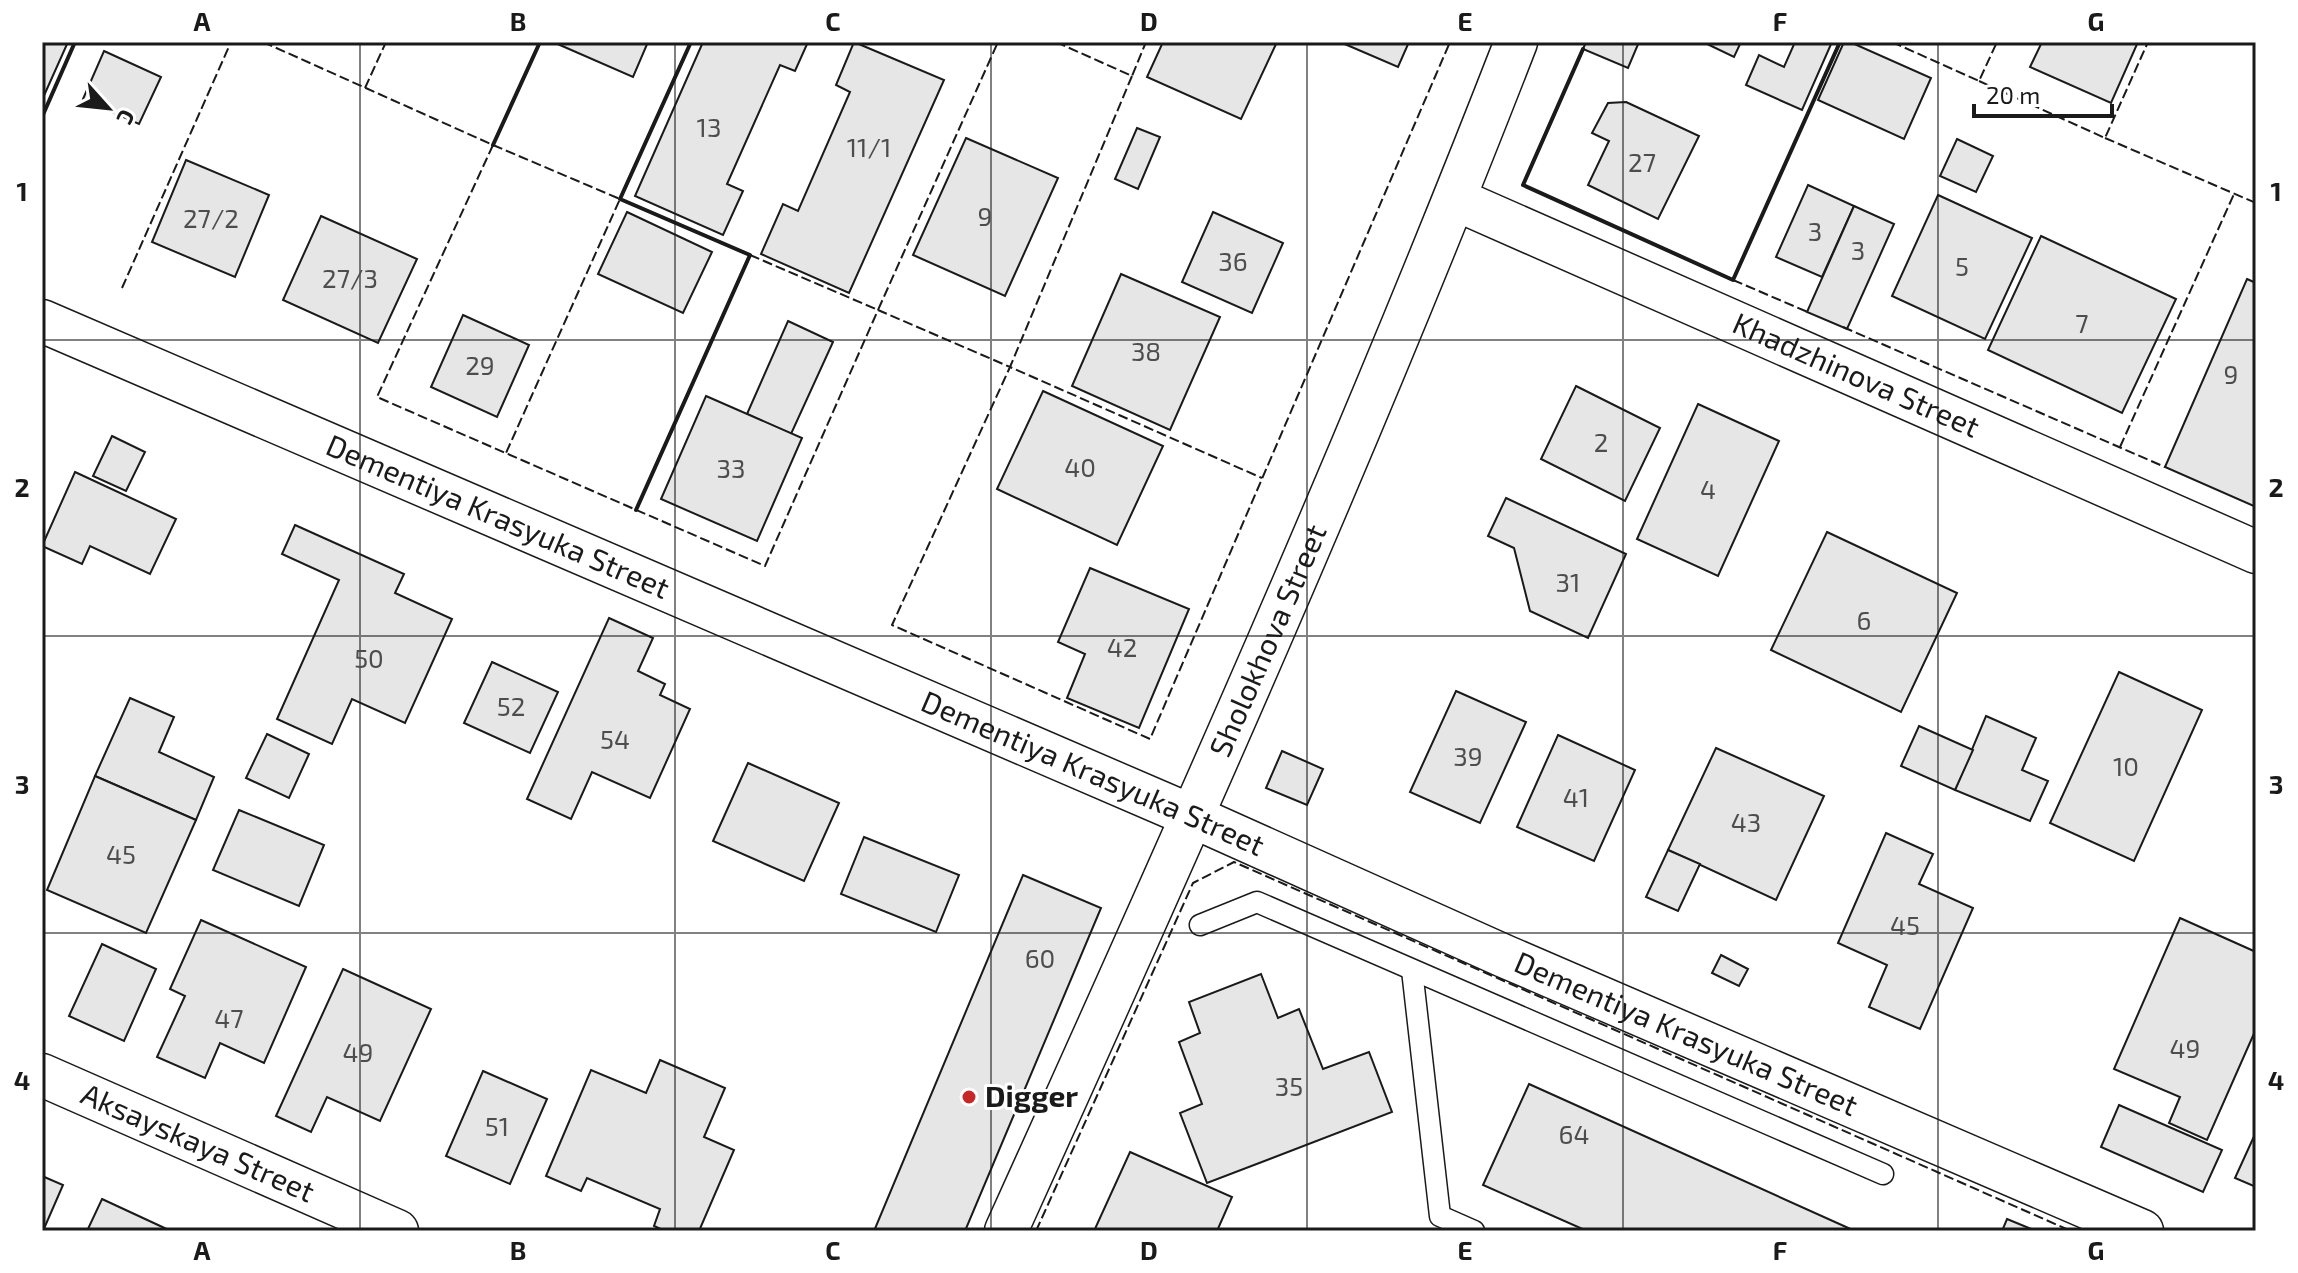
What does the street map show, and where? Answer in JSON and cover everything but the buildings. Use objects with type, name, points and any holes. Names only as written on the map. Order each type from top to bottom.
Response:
[{"type":"street","name":"Sholokhova Street","points":[[1006,1231],[1194,817],[1455,199],[1516,42]]},
{"type":"street","name":"Khadzhinova Street","points":[[1455,199],[2256,552]]},
{"type":"street","name":"Dementiya Krasyuka Street","points":[[42,321],[1194,817],[1504,956],[2142,1231]]},
{"type":"street","name":"Aksayskaya Street","points":[[42,1075],[397,1231]]},
{"type":"lane","points":[[1200,925],[1257,902],[1883,1174]]},
{"type":"lane","points":[[1412,970],[1440,1216],[1474,1231]]},
{"type":"fence","points":[[122,288],[231,42]]},
{"type":"fence","points":[[263,42],[493,145],[377,397],[765,566],[878,310],[1010,367],[892,625],[1150,739],[1450,42]]},
{"type":"fence","points":[[365,88],[386,42]]},
{"type":"fence","points":[[750,255],[878,310],[998,42]]},
{"type":"fence","points":[[1056,42],[1132,76],[1146,42]]},
{"type":"fence","points":[[1892,42],[1979,81],[1997,42]]},
{"type":"fence","points":[[1979,81],[2105,138],[2148,42]]},
{"type":"fence","points":[[1132,76],[1010,367],[1262,478]]},
{"type":"fence","points":[[2105,138],[2256,203]]},
{"type":"fence","points":[[493,145],[620,199],[506,453]]},
{"type":"fence","points":[[2120,447],[2234,194]]},
{"type":"fence","points":[[1733,280],[1810,313]]},
{"type":"fence","points":[[1843,327],[2165,467]]},
{"type":"fence","points":[[1036,1231],[1193,883],[1234,862],[2071,1231]]},
{"type":"wall","points":[[42,117],[75,42]]},
{"type":"wall","points":[[493,145],[540,42]]},
{"type":"wall","points":[[636,510],[750,255],[620,199],[691,42]]},
{"type":"wall","points":[[1583,49],[1523,185],[1733,280],[1840,42]]},
{"type":"place","name":"Digger","points":[[969,1097]]}]
